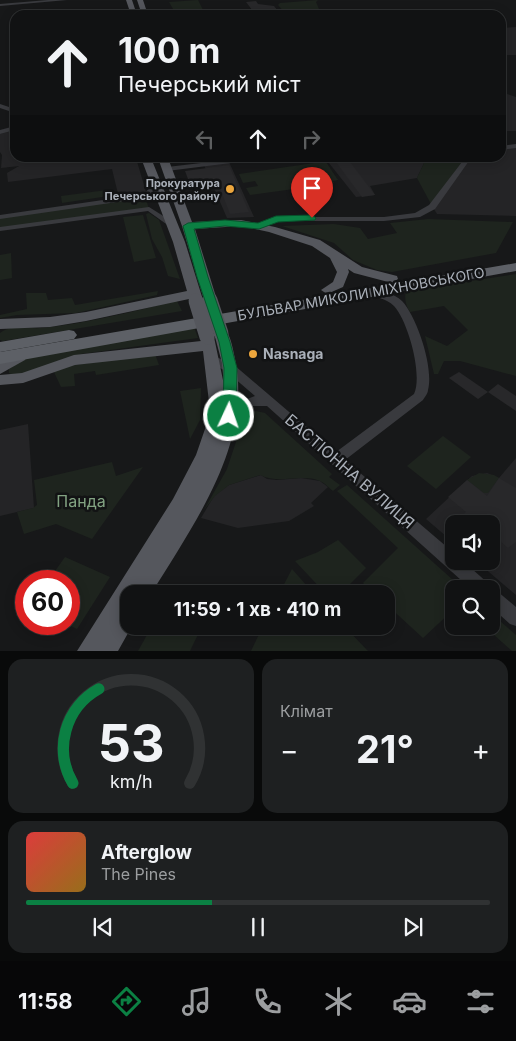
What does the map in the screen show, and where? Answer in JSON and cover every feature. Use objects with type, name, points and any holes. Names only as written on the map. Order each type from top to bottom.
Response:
[{"type":"highway","name":"БУЛЬВАР МИКОЛИ МІХНОВСЬКОГО","points":[[0,346],[22,349],[369,292],[397,283],[516,257]]},
{"type":"highway","name":"БУЛЬВАР МИКОЛИ МІХНОВСЬКОГО","points":[[0,358],[22,349],[327,290],[397,283],[516,267]]},
{"type":"main road","points":[[148,162],[196,278]]},
{"type":"main road","points":[[87,651],[179,504],[200,464],[213,429],[216,414],[217,392],[188,226],[164,162]]},
{"type":"main road","points":[[188,226],[225,223],[259,226],[304,238],[367,274],[397,283]]},
{"type":"main road","points":[[327,290],[338,284],[343,272],[336,257]]},
{"type":"main road","points":[[3,324],[82,318],[200,298]]},
{"type":"main road","points":[[145,585],[201,490],[216,458],[229,416],[230,368],[221,333],[200,298]]},
{"type":"main road","points":[[4,378],[74,360],[162,349],[209,347]]},
{"type":"main road","points":[[0,369],[2,365],[22,349]]},
{"type":"main road","points":[[106,651],[120,627]]},
{"type":"street","points":[[0,5],[65,0]]},
{"type":"street","points":[[167,169],[224,162]]},
{"type":"street","points":[[259,226],[276,219],[384,219],[417,216],[432,207],[465,162]]},
{"type":"street","points":[[0,217],[144,196],[156,184]]},
{"type":"street","points":[[0,229],[149,209],[172,224]]},
{"type":"street","points":[[397,283],[398,305]]},
{"type":"street","points":[[336,459],[422,394],[422,378],[413,330],[398,305],[385,296],[369,292]]},
{"type":"street","name":"БАСТІОННА ВУЛИЦЯ","points":[[209,347],[230,368],[276,406],[473,580]]},
{"type":"street","points":[[229,416],[242,405],[250,402],[267,401],[276,406]]},
{"type":"street","points":[[500,604],[516,618]]},
{"type":"shaded area","points":[[516,27],[516,55],[506,55],[506,28]]},
{"type":"shaded area","points":[[506,94],[516,97],[516,131],[506,131]]},
{"type":"shaded area","points":[[10,131],[10,162],[137,162],[146,192],[143,195],[119,198],[112,169],[8,182],[7,173],[19,166],[1,168],[0,134]]},
{"type":"shaded area","points":[[516,146],[516,216],[437,214],[431,204],[462,162],[506,162],[506,147]]},
{"type":"shaded area","name":"Прокуратура Печерського району","points":[[229,162],[254,217],[227,218],[204,165]]},
{"type":"shaded area","points":[[328,162],[429,162],[424,163],[417,178],[370,186],[375,195],[356,197]]},
{"type":"shaded area","points":[[28,424],[34,508],[0,516],[0,430]]},
{"type":"shaded area","points":[[516,458],[516,595],[487,570],[500,570],[500,515],[445,515],[445,535],[426,519],[472,476],[487,473],[499,478]]},
{"type":"shaded area","points":[[261,475],[267,479],[301,478],[320,481],[328,487],[311,503],[314,506],[289,521],[238,528],[201,518],[214,496],[229,485]]},
{"type":"green space","points":[[198,0],[203,10],[174,10],[169,2]]},
{"type":"green space","points":[[318,0],[316,2],[321,10],[282,10],[278,5],[280,3]]},
{"type":"green space","points":[[326,162],[338,180],[333,181],[334,183],[321,185],[317,179],[299,182],[301,188],[250,195],[246,188],[258,186],[255,181],[243,183],[239,174]]},
{"type":"green space","points":[[462,162],[431,204],[417,178],[424,163]]},
{"type":"green space","points":[[107,190],[109,196],[62,203],[61,196]]},
{"type":"green space","points":[[145,196],[149,209],[0,229],[0,217]]},
{"type":"green space","points":[[149,213],[159,220],[180,279],[168,276],[162,257],[152,239],[146,214]]},
{"type":"green space","points":[[143,215],[156,258],[134,262],[123,217]]},
{"type":"green space","points":[[428,219],[513,222],[496,253],[392,272],[377,270],[353,260],[334,243],[282,226],[334,224],[360,228],[368,239],[397,233],[390,223]]},
{"type":"green space","points":[[11,253],[12,278],[0,280],[0,255]]},
{"type":"green space","points":[[516,274],[516,376],[460,361],[444,361],[438,374],[434,374],[425,336],[447,346],[468,330],[444,306],[410,312],[405,297],[406,291]]},
{"type":"green space","points":[[158,291],[157,295],[76,313],[17,315],[0,318],[0,315],[27,309],[26,293],[46,293],[48,300],[72,298],[75,305]]},
{"type":"green space","points":[[177,301],[182,311],[0,340],[0,333],[4,330],[75,324]]},
{"type":"green space","points":[[194,327],[198,338],[81,354],[27,374],[13,375],[9,373],[9,369],[24,359]]},
{"type":"green space","points":[[155,354],[159,365],[96,375],[95,371],[74,374],[75,386],[61,387],[53,370],[67,366]]},
{"type":"green space","points":[[201,388],[200,420],[190,439],[180,391]]},
{"type":"green space","points":[[256,411],[265,413],[332,474],[329,477],[340,485],[333,491],[322,482],[313,479],[275,479],[260,475],[229,485],[215,496],[204,510],[227,469],[245,415]]},
{"type":"green space","points":[[443,436],[471,457],[436,489],[407,466]]},
{"type":"green space","name":"Панда","points":[[112,462],[116,476],[143,467],[92,539],[56,524],[24,534],[17,512],[33,508],[37,505],[34,480]]},
{"type":"green space","points":[[479,473],[494,475],[499,478],[488,493],[484,493],[467,480]]},
{"type":"green space","points":[[347,485],[453,580],[445,580],[445,617],[423,638],[395,612],[395,585],[365,585],[363,583],[398,548],[337,491]]},
{"type":"green space","points":[[338,540],[366,568],[349,585],[318,585],[295,561],[318,552]]},
{"type":"green space","points":[[65,557],[110,577],[80,624],[80,570],[56,570]]},
{"type":"green space","points":[[292,569],[306,585],[284,585]]},
{"type":"green space","points":[[500,621],[516,635],[516,651],[512,651],[494,635],[500,635]]},
{"type":"green space","points":[[147,635],[198,635],[190,651],[138,651]]},
{"type":"green space","points":[[259,635],[353,635],[368,651],[251,651]]},
{"type":"building","points":[[256,1],[258,4],[274,6],[277,10],[252,10],[246,2]]},
{"type":"building","points":[[336,162],[350,162],[375,195],[362,197]]},
{"type":"building","name":"Прокуратура Печерського району","points":[[229,165],[249,212],[230,214],[218,183],[191,187],[185,171]]},
{"type":"building","points":[[459,372],[488,392],[478,399],[449,378]]},
{"type":"building","points":[[498,384],[516,396],[516,411],[488,392]]},
{"type":"building","points":[[499,478],[516,488],[516,542],[508,548],[500,541],[500,515],[463,515],[466,512],[448,497],[467,480],[487,496]]},
{"type":"place","name":"Прокуратура Печерського району","points":[[230,189]]},
{"type":"place","name":"Nasnaga","points":[[253,354]]},
{"type":"route","points":[[229,416],[230,368],[224,342],[202,277],[188,226],[225,223],[259,226],[276,219],[312,218]]}]
